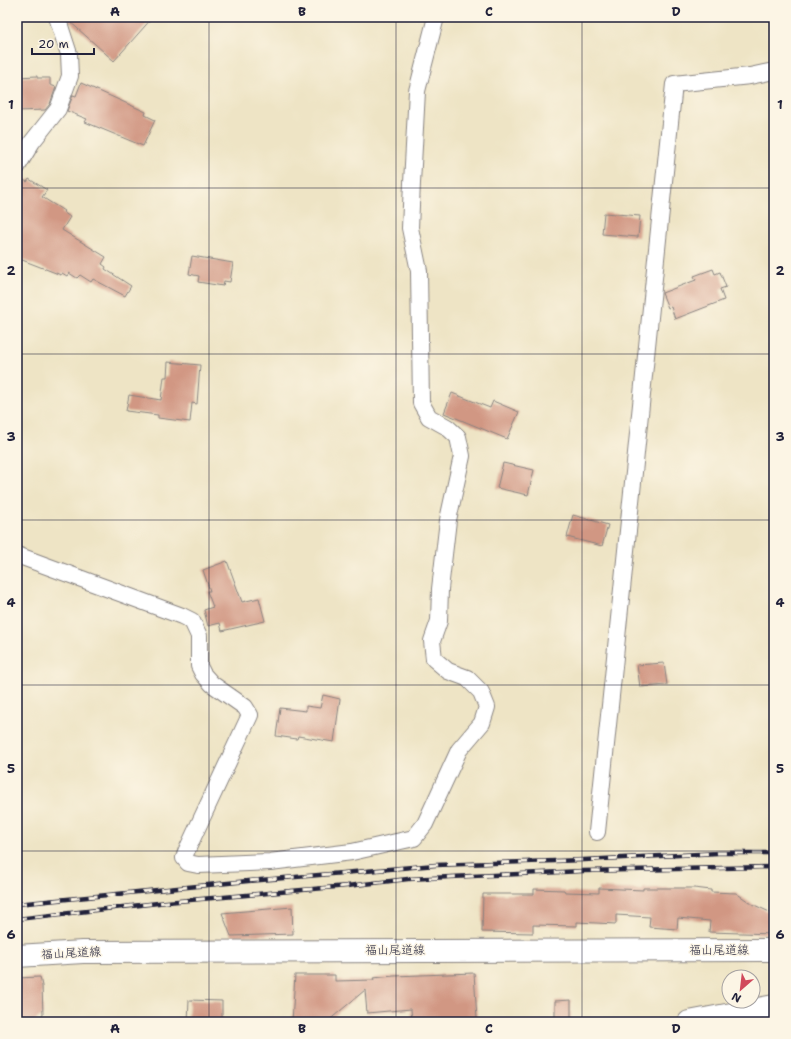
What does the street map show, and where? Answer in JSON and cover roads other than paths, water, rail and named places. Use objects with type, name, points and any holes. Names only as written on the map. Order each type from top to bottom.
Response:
[{"type":"main road","name":"福山尾道線","points":[[17,956],[91,952],[774,950]]},
{"type":"main road","points":[[688,1022],[772,1008]]},
{"type":"street","points":[[17,166],[25,140],[58,109],[70,76],[70,54],[57,17]]},
{"type":"street","points":[[17,555],[192,621],[199,636],[199,666],[203,674],[212,684],[245,707],[250,715],[186,852],[184,858],[188,862],[198,865],[270,862],[352,852],[414,838],[425,824],[452,762],[459,750],[482,723],[487,707],[481,692],[467,678],[448,671],[434,659],[432,641],[439,622],[440,589],[448,520],[462,456],[458,437],[447,426],[429,417],[421,403],[419,271],[410,228],[417,91],[436,17]]},
{"type":"street","points":[[597,832],[674,84],[750,76],[774,71]]},
{"type":"railway","points":[[17,904],[248,881],[436,865],[584,860],[718,853],[774,853]]},
{"type":"railway","points":[[17,919],[167,902],[408,879],[583,871],[774,867]]}]
